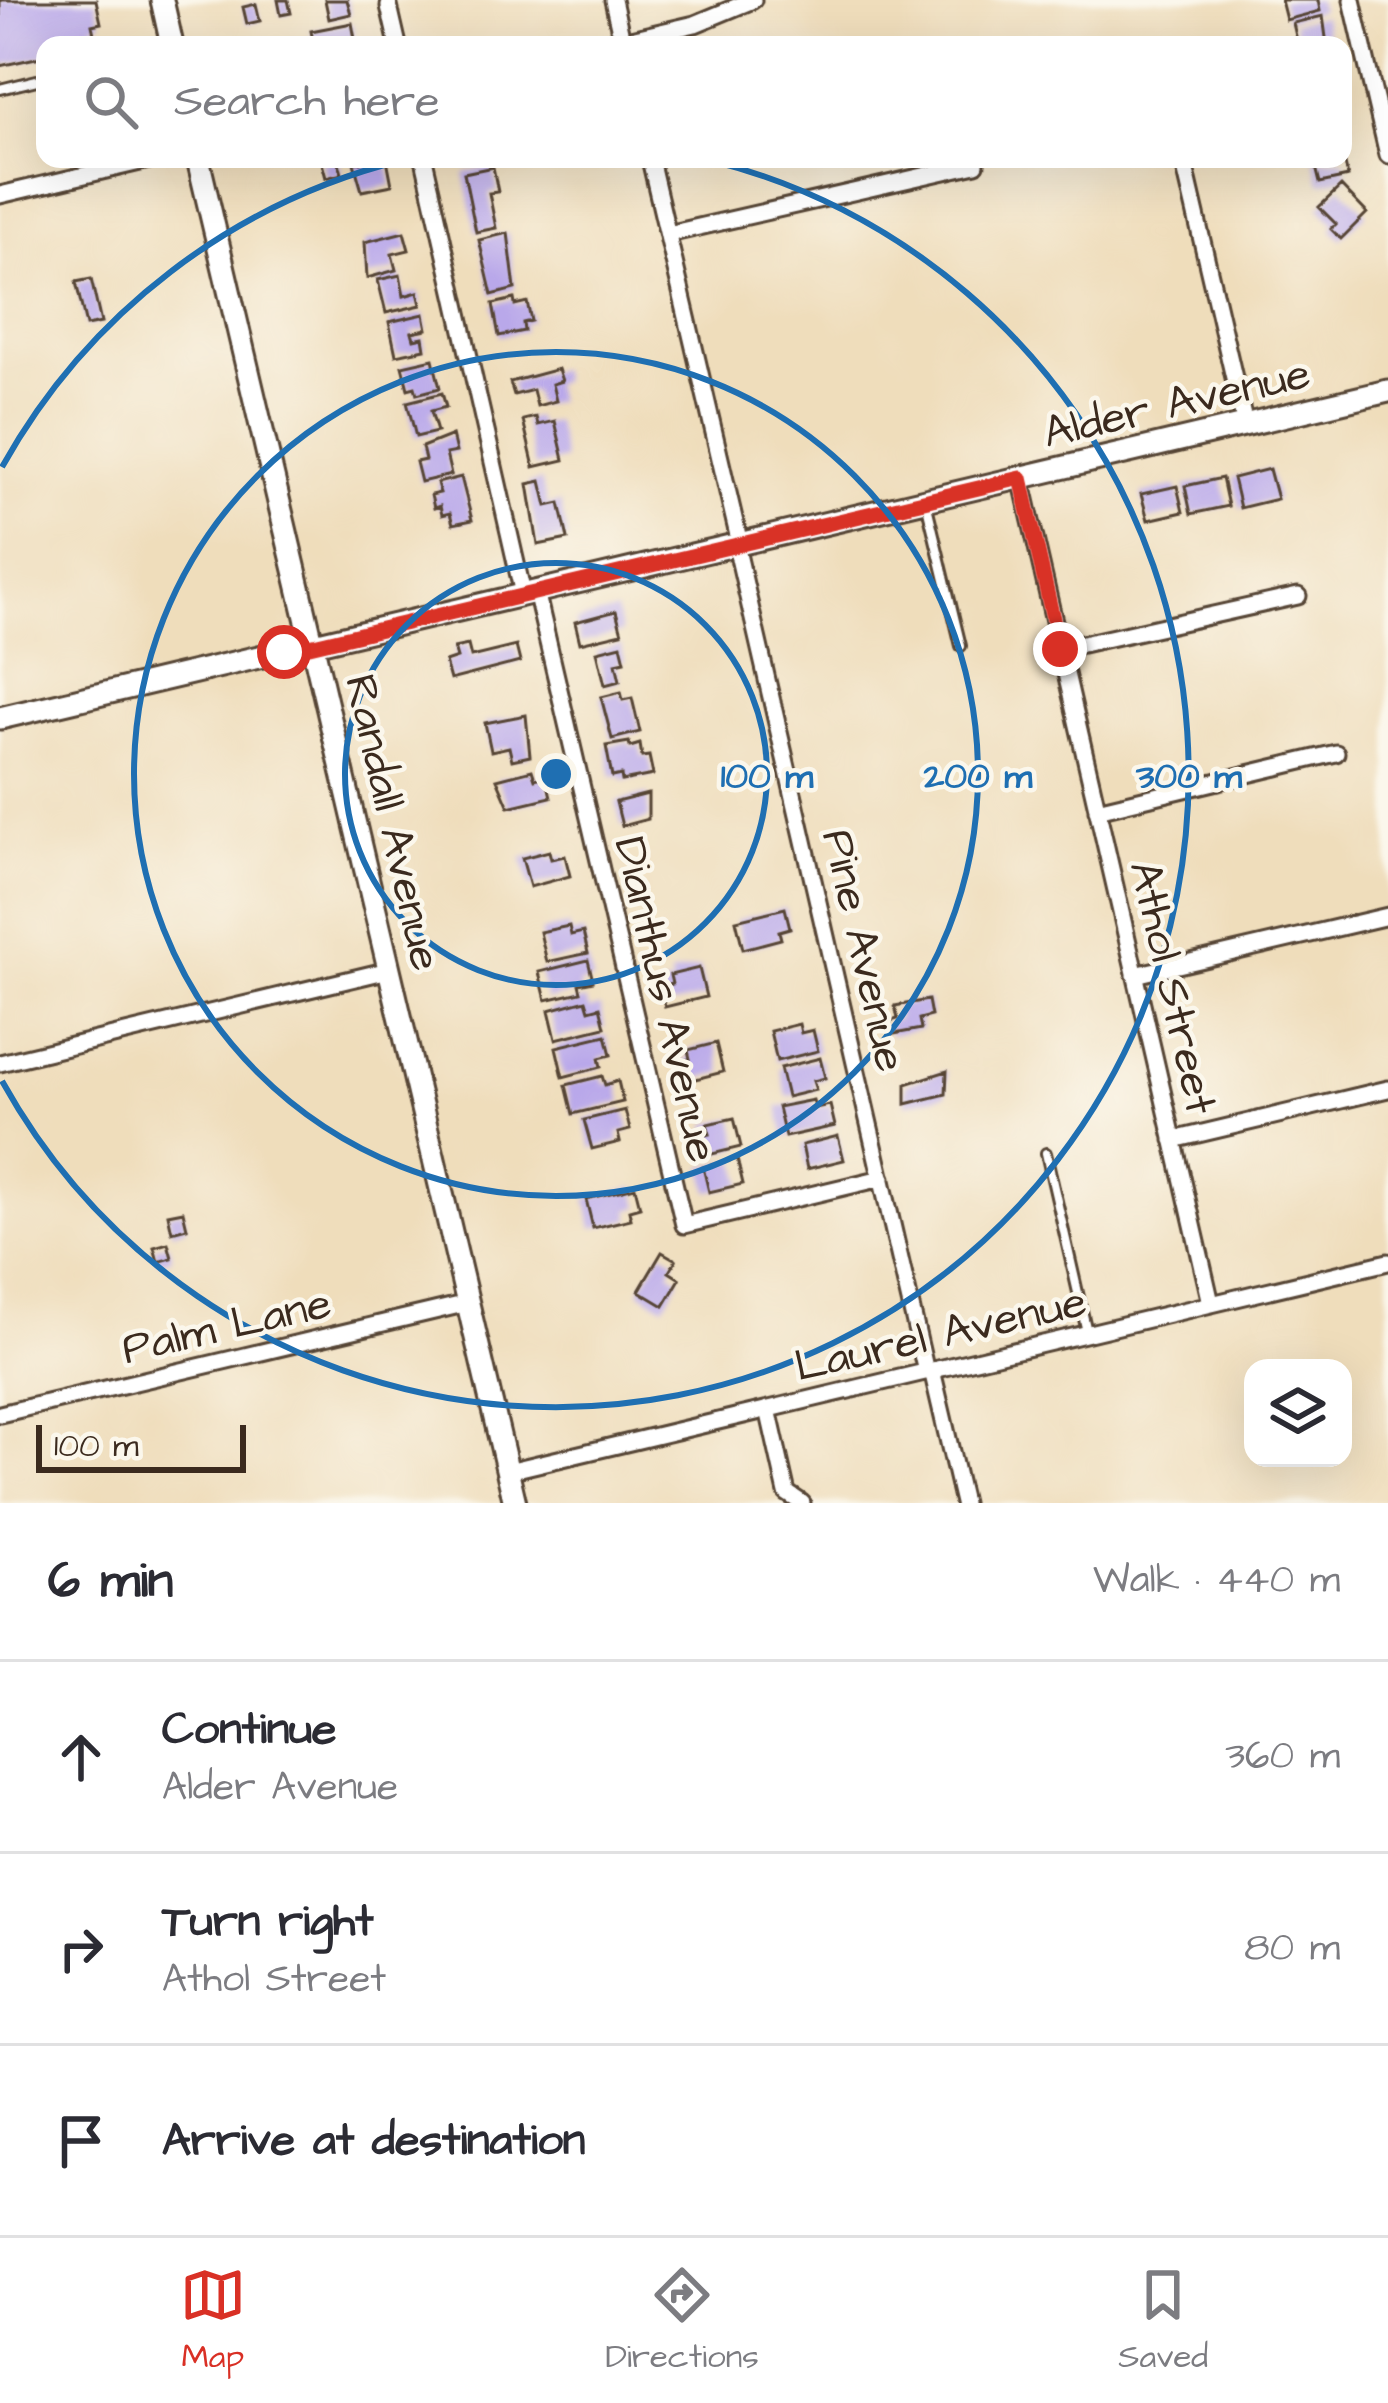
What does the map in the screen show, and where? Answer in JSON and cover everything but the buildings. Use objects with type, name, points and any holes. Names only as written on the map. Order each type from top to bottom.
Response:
[{"type":"street","points":[[162,0],[170,36]]},
{"type":"street","points":[[613,0],[621,36]]},
{"type":"street","points":[[650,36],[695,24],[753,0]]},
{"type":"street","points":[[1352,0],[1388,155]]},
{"type":"street","points":[[389,6],[396,36]]},
{"type":"street","points":[[0,195],[115,168]]},
{"type":"street","name":"Randall Avenue","points":[[200,168],[515,1503]]},
{"type":"street","points":[[426,168],[529,593]]},
{"type":"street","name":"Pine Avenue","points":[[652,168],[882,1178],[963,1503]]},
{"type":"street","points":[[668,234],[958,168]]},
{"type":"street","points":[[1186,168],[1245,425]]},
{"type":"street","name":"Alder Avenue","points":[[1,713],[314,645],[1388,391]]},
{"type":"street","name":"Athol Street","points":[[1021,478],[1211,1303]]},
{"type":"street","name":"Dianthus Avenue","points":[[529,593],[684,1226],[882,1178]]},
{"type":"street","points":[[1060,649],[1298,596]]},
{"type":"street","points":[[1097,810],[1336,753]]},
{"type":"street","points":[[1135,975],[1388,916]]},
{"type":"street","points":[[0,1063],[389,970]]},
{"type":"street","points":[[1173,1140],[1388,1089]]},
{"type":"street","name":"Laurel Avenue","points":[[508,1471],[1388,1262]]},
{"type":"street","name":"Palm Lane","points":[[0,1414],[468,1303]]},
{"type":"street","points":[[768,1409],[788,1493],[802,1503]]},
{"type":"lane","points":[[0,89],[36,80]]},
{"type":"lane","points":[[926,500],[961,646]]},
{"type":"lane","points":[[1046,1153],[1088,1334]]},
{"type":"route","points":[[284,652],[1021,478],[1060,649]]}]
